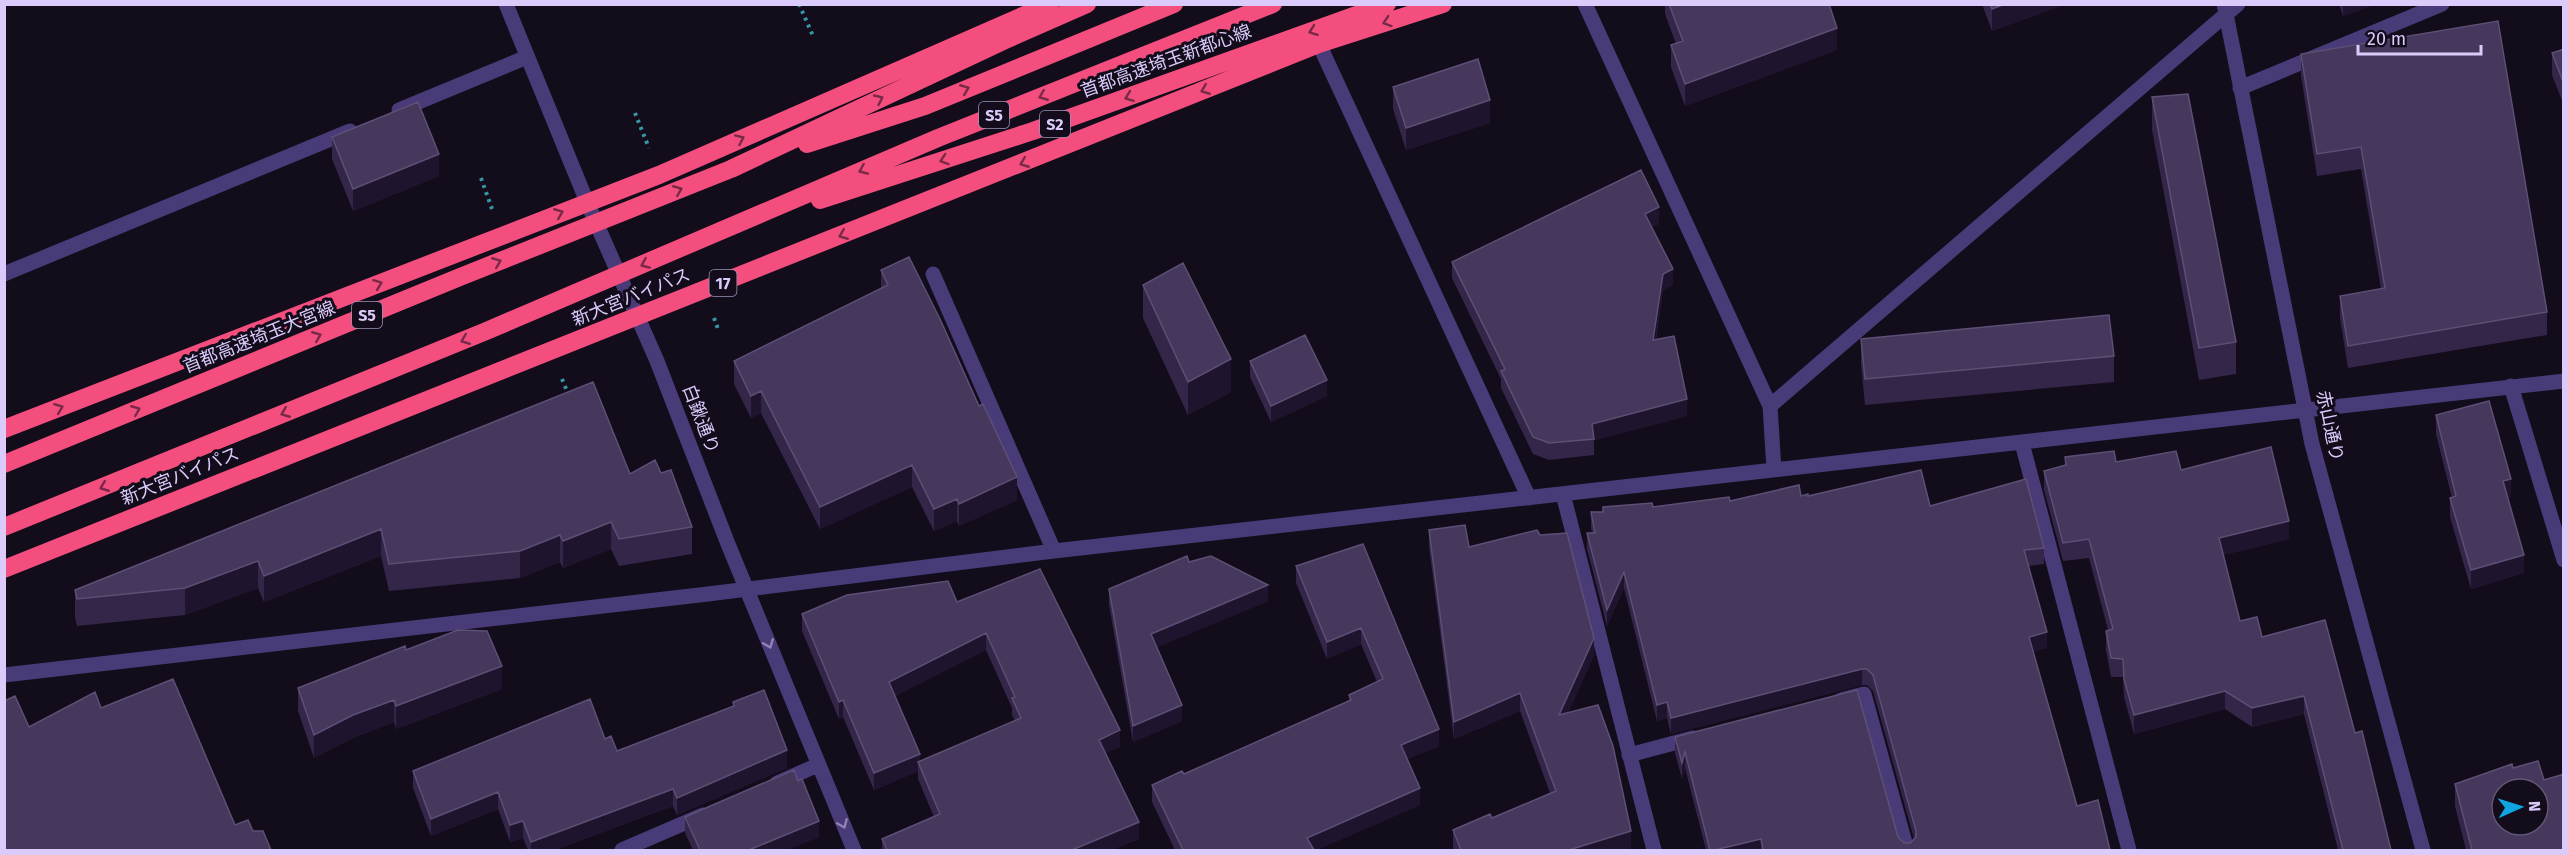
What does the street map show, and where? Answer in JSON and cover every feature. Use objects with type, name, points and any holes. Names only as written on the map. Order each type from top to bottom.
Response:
[{"type":"highway","points":[[4,429],[670,170],[1050,4]]},
{"type":"highway","points":[[731,169],[1003,41],[1088,4]]},
{"type":"highway","points":[[731,169],[925,106],[1174,4]]},
{"type":"highway","name":"S5","points":[[4,527],[484,332],[938,138],[1273,4]]},
{"type":"highway","name":"首都高速埼玉新都心線","points":[[718,233],[1033,131],[1387,4]]},
{"type":"highway","name":"新大宮バイパス","points":[[4,569],[1319,44],[1443,4]]},
{"type":"highway","name":"首都高速埼玉大宮線","points":[[4,464],[460,277],[731,169]]},
{"type":"street","name":"白鍬通り","points":[[506,4],[636,318],[657,361],[854,850]]},
{"type":"street","points":[[1585,4],[1770,406],[1774,470]]},
{"type":"street","points":[[2240,88],[2442,4]]},
{"type":"street","points":[[1770,406],[2229,8]]},
{"type":"street","name":"赤山通り","points":[[2229,8],[2240,88],[2312,444],[2423,850]]},
{"type":"street","points":[[1319,44],[1529,498]]},
{"type":"street","points":[[386,116],[527,57]]},
{"type":"street","points":[[4,274],[364,125]]},
{"type":"street","points":[[933,274],[1054,551]]},
{"type":"street","points":[[4,675],[1054,551],[2564,381]]},
{"type":"street","points":[[2511,386],[2564,560]]},
{"type":"street","points":[[2022,443],[2129,850]]},
{"type":"street","points":[[1563,494],[1654,850]]},
{"type":"street","points":[[1830,702],[1864,694],[1907,850]]},
{"type":"street","points":[[1629,755],[1707,735]]},
{"type":"street","points":[[759,791],[818,765]]},
{"type":"street","points":[[622,850],[716,809]]},
{"type":"path","points":[[799,4],[813,36]]},
{"type":"building","points":[[1669,4],[1829,4],[1837,28],[1685,84],[1671,45],[1683,41]]},
{"type":"building","points":[[1990,4],[2005,4],[1992,9]]},
{"type":"building","points":[[2498,21],[2547,312],[2348,346],[2340,296],[2385,288],[2361,147],[2317,154],[2301,54]]},
{"type":"building","points":[[2564,49],[2564,84],[2552,53]]},
{"type":"building","points":[[1478,59],[1490,100],[1406,128],[1393,87]]},
{"type":"building","points":[[2188,94],[2236,342],[2199,348],[2152,97]]},
{"type":"building","points":[[418,102],[439,154],[353,189],[332,137]]},
{"type":"building","points":[[1641,170],[1659,207],[1645,214],[1673,269],[1663,274],[1653,340],[1674,336],[1687,399],[1592,424],[1594,439],[1549,443],[1533,437],[1501,371],[1505,369],[1452,262]]},
{"type":"building","points":[[909,257],[979,406],[983,404],[1017,477],[959,504],[957,499],[934,509],[912,465],[820,507],[761,391],[751,396],[734,361],[888,285],[881,270]]},
{"type":"building","points":[[1183,263],[1231,359],[1188,382],[1143,285]]},
{"type":"building","points":[[2109,315],[2114,356],[1865,379],[1861,339]]},
{"type":"building","points":[[1305,335],[1327,380],[1271,406],[1250,361]]},
{"type":"building","points":[[593,382],[630,474],[655,460],[661,473],[671,470],[692,527],[619,539],[611,522],[563,541],[560,535],[520,551],[389,564],[381,529],[264,576],[258,561],[185,588],[77,599],[75,590]]},
{"type":"building","points":[[2489,401],[2511,479],[2503,481],[2524,555],[2471,570],[2450,498],[2456,496],[2436,415]]},
{"type":"building","points":[[2271,447],[2289,521],[2219,538],[2240,621],[2257,617],[2262,637],[2325,620],[2355,733],[2362,731],[2391,850],[2343,850],[2304,696],[2252,708],[2225,691],[2134,715],[2124,679],[2123,659],[2111,658],[2106,631],[2113,629],[2089,539],[2063,543],[2044,471],[2066,465],[2065,457],[2114,451],[2116,462],[2176,451],[2181,470]]},
{"type":"building","points":[[1921,470],[1930,506],[2026,479],[2044,548],[2024,550],[2047,632],[2029,637],[2077,806],[2098,800],[2110,850],[1763,850],[1761,839],[1710,850],[1685,752],[1682,763],[1675,737],[1857,690],[1898,837],[1904,843],[1910,843],[1916,837],[1873,675],[1867,669],[1862,669],[1671,718],[1667,702],[1657,705],[1624,572],[1607,610],[1587,533],[1595,533],[1591,512],[1603,512],[1603,507],[1652,503],[1653,507],[1729,497],[1730,501],[1799,485],[1801,496],[1808,494],[1808,496]]},
{"type":"building","points":[[1465,525],[1469,547],[1537,530],[1540,535],[1567,533],[1594,638],[1559,715],[1598,705],[1613,746],[1631,831],[1569,850],[1461,850],[1453,830],[1490,814],[1492,818],[1556,791],[1520,693],[1454,722],[1429,530]]},
{"type":"building","points":[[1363,544],[1439,729],[1401,745],[1420,788],[1307,838],[1314,850],[1183,850],[1152,785],[1182,771],[1184,774],[1351,700],[1349,695],[1383,679],[1361,628],[1327,642],[1296,566]]},
{"type":"building","points":[[1187,556],[1189,562],[1211,556],[1268,585],[1151,634],[1182,705],[1133,726],[1109,589]]},
{"type":"building","points":[[1040,569],[1120,730],[1099,740],[1139,822],[1072,850],[887,850],[882,839],[940,814],[918,762],[1021,718],[1012,698],[1015,697],[986,633],[889,682],[920,754],[874,773],[843,700],[839,702],[802,614],[847,595],[948,581],[957,602]]},
{"type":"building","points":[[458,630],[487,631],[502,666],[396,706],[394,700],[353,715],[314,735],[298,688],[405,646],[406,650]]},
{"type":"building","points":[[173,679],[235,825],[248,820],[253,831],[263,831],[271,850],[4,850],[4,701],[15,696],[29,727],[95,692],[101,708]]},
{"type":"building","points":[[764,690],[787,750],[677,798],[673,789],[531,842],[523,821],[510,825],[498,792],[431,819],[413,771],[590,699],[605,739],[611,736],[617,751],[734,706],[733,702]]},
{"type":"building","points":[[2538,761],[2543,777],[2490,777],[2490,837],[2550,837],[2550,778],[2564,774],[2564,850],[2472,850],[2455,784],[2512,764],[2513,768]]},
{"type":"building","points":[[794,770],[798,781],[802,779],[819,821],[749,850],[700,850],[685,817]]}]
